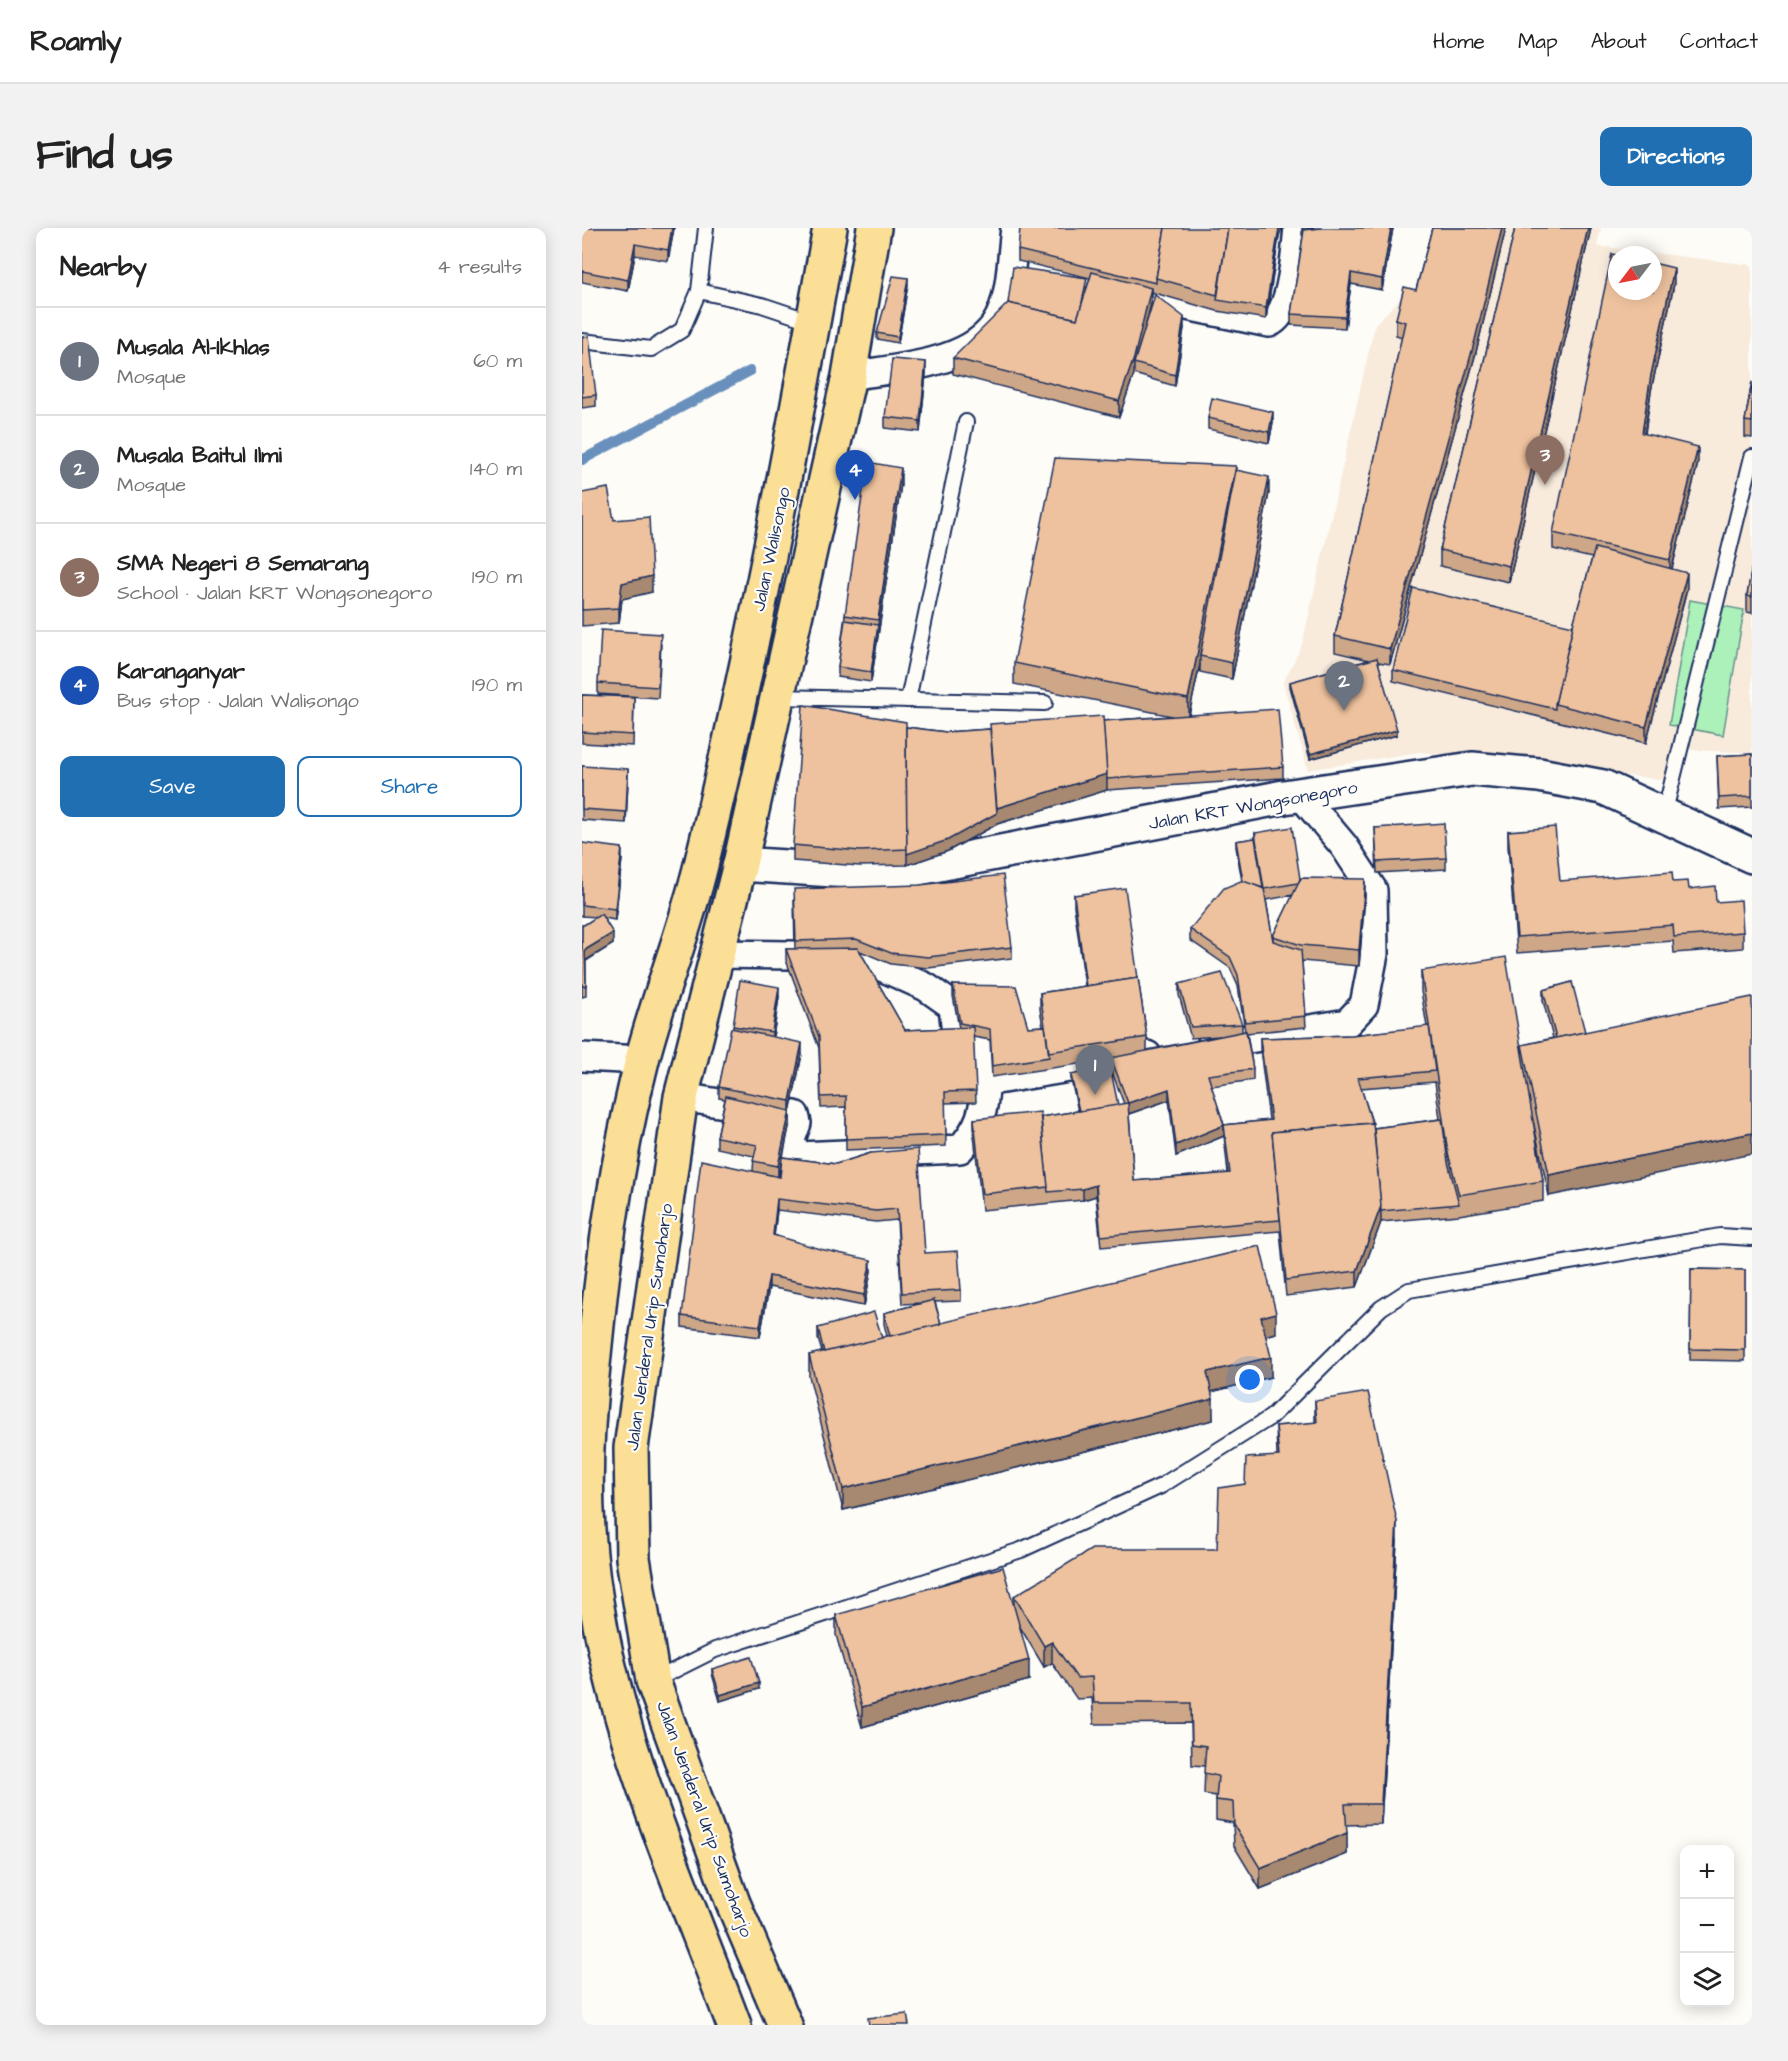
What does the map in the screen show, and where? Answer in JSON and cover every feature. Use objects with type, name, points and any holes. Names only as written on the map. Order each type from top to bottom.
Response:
[{"type":"highway","name":"Jalan Walisongo","points":[[642,1060],[701,869],[774,541],[830,228]]},
{"type":"highway","points":[[740,864],[849,376],[874,228]]},
{"type":"highway","points":[[774,541],[811,550]]},
{"type":"highway","name":"Jalan Jenderal Urip Sumoharjo","points":[[740,864],[715,954],[681,1097],[631,1448],[633,1558],[653,1681],[733,1903],[785,2025]]},
{"type":"highway","points":[[642,1060],[608,1219],[586,1423],[588,1530],[601,1636],[623,1717],[649,1795],[734,2025]]},
{"type":"street","points":[[849,376],[948,358],[984,338],[998,319],[1009,286],[1021,270],[1015,228]]},
{"type":"street","points":[[1087,285],[1269,323],[1279,316],[1287,300],[1298,228]]},
{"type":"street","name":"Jalan KRT Wongsonegoro","points":[[740,864],[849,871],[913,869],[1301,795],[1472,769],[1539,775],[1603,787],[1752,856]]},
{"type":"street","points":[[985,1082],[1347,1023],[1364,1005],[1374,954],[1372,890],[1344,846],[1301,795]]},
{"type":"street","points":[[681,1097],[795,1115],[797,1123],[790,1142],[799,1156],[960,1149],[969,1138],[985,1109],[981,1041],[956,1034],[953,1006],[926,987],[857,956],[715,954]]},
{"type":"street","points":[[582,1057],[642,1060]]},
{"type":"lane","points":[[582,341],[651,349],[682,330],[699,291],[706,228]]},
{"type":"lane","points":[[699,291],[762,305],[813,322]]},
{"type":"lane","points":[[908,700],[966,422]]},
{"type":"lane","points":[[1664,815],[1752,457]]},
{"type":"lane","points":[[777,697],[1044,703]]},
{"type":"lane","points":[[653,1681],[715,1650],[1021,1550],[1161,1486],[1271,1417],[1381,1308],[1409,1290],[1720,1236],[1752,1238]]},
{"type":"shaded area","points":[[1432,228],[1601,228],[1597,246],[1608,247],[1608,300],[1662,300],[1662,254],[1752,265],[1752,753],[1676,749],[1665,780],[1420,752],[1308,770],[1283,683],[1302,645],[1375,324],[1398,301],[1413,300]]},
{"type":"green space","points":[[1690,600],[1744,610],[1723,735],[1669,725]]},
{"type":"building","points":[[582,228],[672,228],[668,250],[635,244],[628,280],[582,271]]},
{"type":"building","points":[[1020,228],[1165,228],[1156,283],[1018,250]]},
{"type":"building","points":[[1165,228],[1228,228],[1217,295],[1156,278]]},
{"type":"building","points":[[1228,228],[1279,228],[1266,308],[1217,300]]},
{"type":"building","points":[[1391,228],[1382,279],[1351,273],[1345,317],[1291,314],[1304,230]]},
{"type":"building","points":[[1432,228],[1502,228],[1475,340],[1390,649],[1335,636],[1405,322],[1396,319],[1404,287],[1416,290]]},
{"type":"building","points":[[1515,228],[1588,228],[1509,566],[1440,550]]},
{"type":"building","points":[[1662,265],[1674,268],[1651,375],[1642,433],[1698,447],[1670,560],[1553,533],[1608,273],[1608,300],[1662,300]]},
{"type":"building","points":[[1013,267],[1087,278],[1077,319],[1008,303]]},
{"type":"building","points":[[1092,272],[1151,288],[1134,358],[1119,401],[953,358],[1008,303],[1077,319]]},
{"type":"building","points":[[893,276],[908,278],[898,337],[877,333]]},
{"type":"building","points":[[1155,295],[1184,317],[1175,375],[1134,363]]},
{"type":"building","points":[[589,336],[596,395],[582,397],[582,337]]},
{"type":"building","points":[[892,359],[926,362],[920,421],[885,417]]},
{"type":"building","points":[[1752,382],[1752,422],[1745,421]]},
{"type":"building","points":[[1212,398],[1273,412],[1269,432],[1208,418]]},
{"type":"building","points":[[1055,458],[1236,466],[1188,699],[1014,663]]},
{"type":"building","points":[[867,462],[901,468],[878,620],[845,615]]},
{"type":"building","points":[[1236,470],[1269,477],[1232,663],[1200,656]]},
{"type":"building","points":[[608,488],[614,520],[649,517],[652,576],[622,583],[619,608],[582,610],[582,493]]},
{"type":"building","points":[[1595,548],[1687,573],[1646,727],[1555,704],[1574,621]]},
{"type":"building","points":[[1752,566],[1752,597],[1747,596]]},
{"type":"building","points":[[1413,588],[1573,626],[1555,709],[1393,670]]},
{"type":"building","points":[[845,620],[878,625],[871,672],[838,667]]},
{"type":"building","points":[[601,630],[661,634],[658,687],[598,683]]},
{"type":"building","points":[[1377,658],[1397,730],[1310,754],[1290,682]]},
{"type":"building","points":[[582,695],[634,697],[633,735],[582,732]]},
{"type":"building","points":[[803,705],[906,722],[907,849],[860,851],[793,845]]},
{"type":"building","points":[[1278,709],[1283,767],[1107,779],[1103,721]]},
{"type":"building","points":[[1103,716],[1107,774],[997,808],[990,724]]},
{"type":"building","points":[[906,727],[946,732],[990,729],[997,813],[948,840],[907,854]]},
{"type":"building","points":[[1752,754],[1752,796],[1719,798],[1717,756]]},
{"type":"building","points":[[582,766],[628,769],[626,812],[582,809]]},
{"type":"building","points":[[1444,823],[1446,858],[1377,862],[1375,828]]},
{"type":"building","points":[[1292,827],[1300,879],[1298,883],[1264,889],[1255,833]]},
{"type":"building","points":[[1555,827],[1560,881],[1672,872],[1673,882],[1688,881],[1689,889],[1715,886],[1716,902],[1741,900],[1743,932],[1674,937],[1673,925],[1517,937],[1508,831]]},
{"type":"building","points":[[1255,838],[1263,888],[1243,881],[1236,841]]},
{"type":"building","points":[[582,843],[622,848],[615,909],[582,905]]},
{"type":"building","points":[[1003,875],[1012,947],[928,957],[891,953],[856,939],[796,941],[794,889],[920,885]]},
{"type":"building","points":[[1301,878],[1365,879],[1359,950],[1301,945],[1273,936]]},
{"type":"building","points":[[1243,880],[1264,889],[1273,941],[1301,950],[1306,1016],[1245,1022],[1238,975],[1230,957],[1190,929],[1224,888]]},
{"type":"building","points":[[1125,888],[1138,978],[1086,986],[1074,895]]},
{"type":"building","points":[[601,914],[613,933],[585,950],[586,986],[582,986],[582,925]]},
{"type":"building","points":[[858,948],[905,1030],[973,1027],[976,1091],[945,1092],[946,1135],[846,1139],[846,1096],[821,1097],[819,1037],[786,949]]},
{"type":"building","points":[[1506,957],[1543,1181],[1459,1195],[1448,1153],[1421,971]]},
{"type":"building","points":[[1222,973],[1242,1024],[1191,1027],[1179,984]]},
{"type":"building","points":[[1138,978],[1147,1037],[1049,1052],[1040,993]]},
{"type":"building","points":[[740,980],[779,987],[772,1032],[733,1026]]},
{"type":"building","points":[[1572,982],[1585,1032],[1556,1038],[1543,990]]},
{"type":"building","points":[[953,985],[1016,986],[1028,1027],[1045,1026],[1049,1057],[992,1066],[990,1029],[960,1023]]},
{"type":"building","points":[[1752,997],[1752,1133],[1549,1175],[1522,1045]]},
{"type":"building","points":[[1429,1026],[1435,1071],[1358,1078],[1372,1123],[1272,1132],[1280,1220],[1101,1236],[1096,1185],[1083,1189],[1048,1192],[1041,1117],[1128,1103],[1134,1181],[1230,1173],[1224,1125],[1271,1120],[1260,1038],[1352,1035]]},
{"type":"building","points":[[731,1028],[802,1043],[790,1101],[719,1087]]},
{"type":"building","points":[[1246,1031],[1253,1069],[1208,1075],[1224,1125],[1176,1145],[1169,1089],[1128,1103],[1111,1058]]},
{"type":"building","points":[[1110,1066],[1118,1105],[1079,1111],[1071,1075]]},
{"type":"building","points":[[726,1096],[790,1111],[778,1166],[753,1161],[757,1145],[717,1137]]},
{"type":"building","points":[[1040,1112],[1048,1187],[982,1194],[974,1119]]},
{"type":"building","points":[[1442,1119],[1448,1162],[1459,1204],[1381,1211],[1374,1128]]},
{"type":"building","points":[[1373,1123],[1381,1206],[1357,1271],[1286,1280],[1272,1132]]},
{"type":"building","points":[[918,1149],[925,1253],[958,1251],[961,1290],[902,1293],[897,1209],[876,1211],[777,1199],[773,1235],[820,1249],[871,1260],[864,1295],[769,1276],[760,1326],[682,1316],[701,1160],[780,1177],[782,1157],[836,1164],[871,1153]]},
{"type":"building","points":[[1260,1246],[1276,1313],[1261,1317],[1271,1357],[1207,1372],[1213,1399],[843,1489],[809,1355]]},
{"type":"building","points":[[1691,1269],[1745,1270],[1745,1350],[1690,1349]]},
{"type":"building","points":[[934,1300],[941,1324],[890,1336],[884,1313]]},
{"type":"building","points":[[874,1312],[882,1338],[824,1352],[818,1328]]},
{"type":"building","points":[[1368,1392],[1397,1521],[1381,1804],[1345,1804],[1347,1833],[1260,1868],[1234,1825],[1233,1802],[1216,1800],[1218,1776],[1204,1773],[1206,1746],[1192,1744],[1191,1703],[1094,1703],[1092,1677],[1077,1678],[1052,1642],[1044,1646],[1014,1596],[1092,1549],[1217,1549],[1219,1488],[1245,1484],[1246,1458],[1279,1456],[1276,1426],[1317,1422],[1315,1401]]},
{"type":"building","points":[[1003,1567],[1029,1660],[862,1707],[836,1615]]},
{"type":"building","points":[[751,1657],[759,1683],[720,1695],[712,1669]]},
{"type":"building","points":[[907,2014],[909,2025],[869,2025],[868,2018]]},
{"type":"waterway","points":[[582,460],[750,371]]},
{"type":"place","name":"SMA Negeri 8 Semarang","points":[[1545,485]]},
{"type":"place","name":"Karanganyar","points":[[855,500]]},
{"type":"place","name":"Musala Baitul Ilmi","points":[[1344,711]]},
{"type":"place","name":"Musala Al-Ikhlas","points":[[1095,1095]]}]
